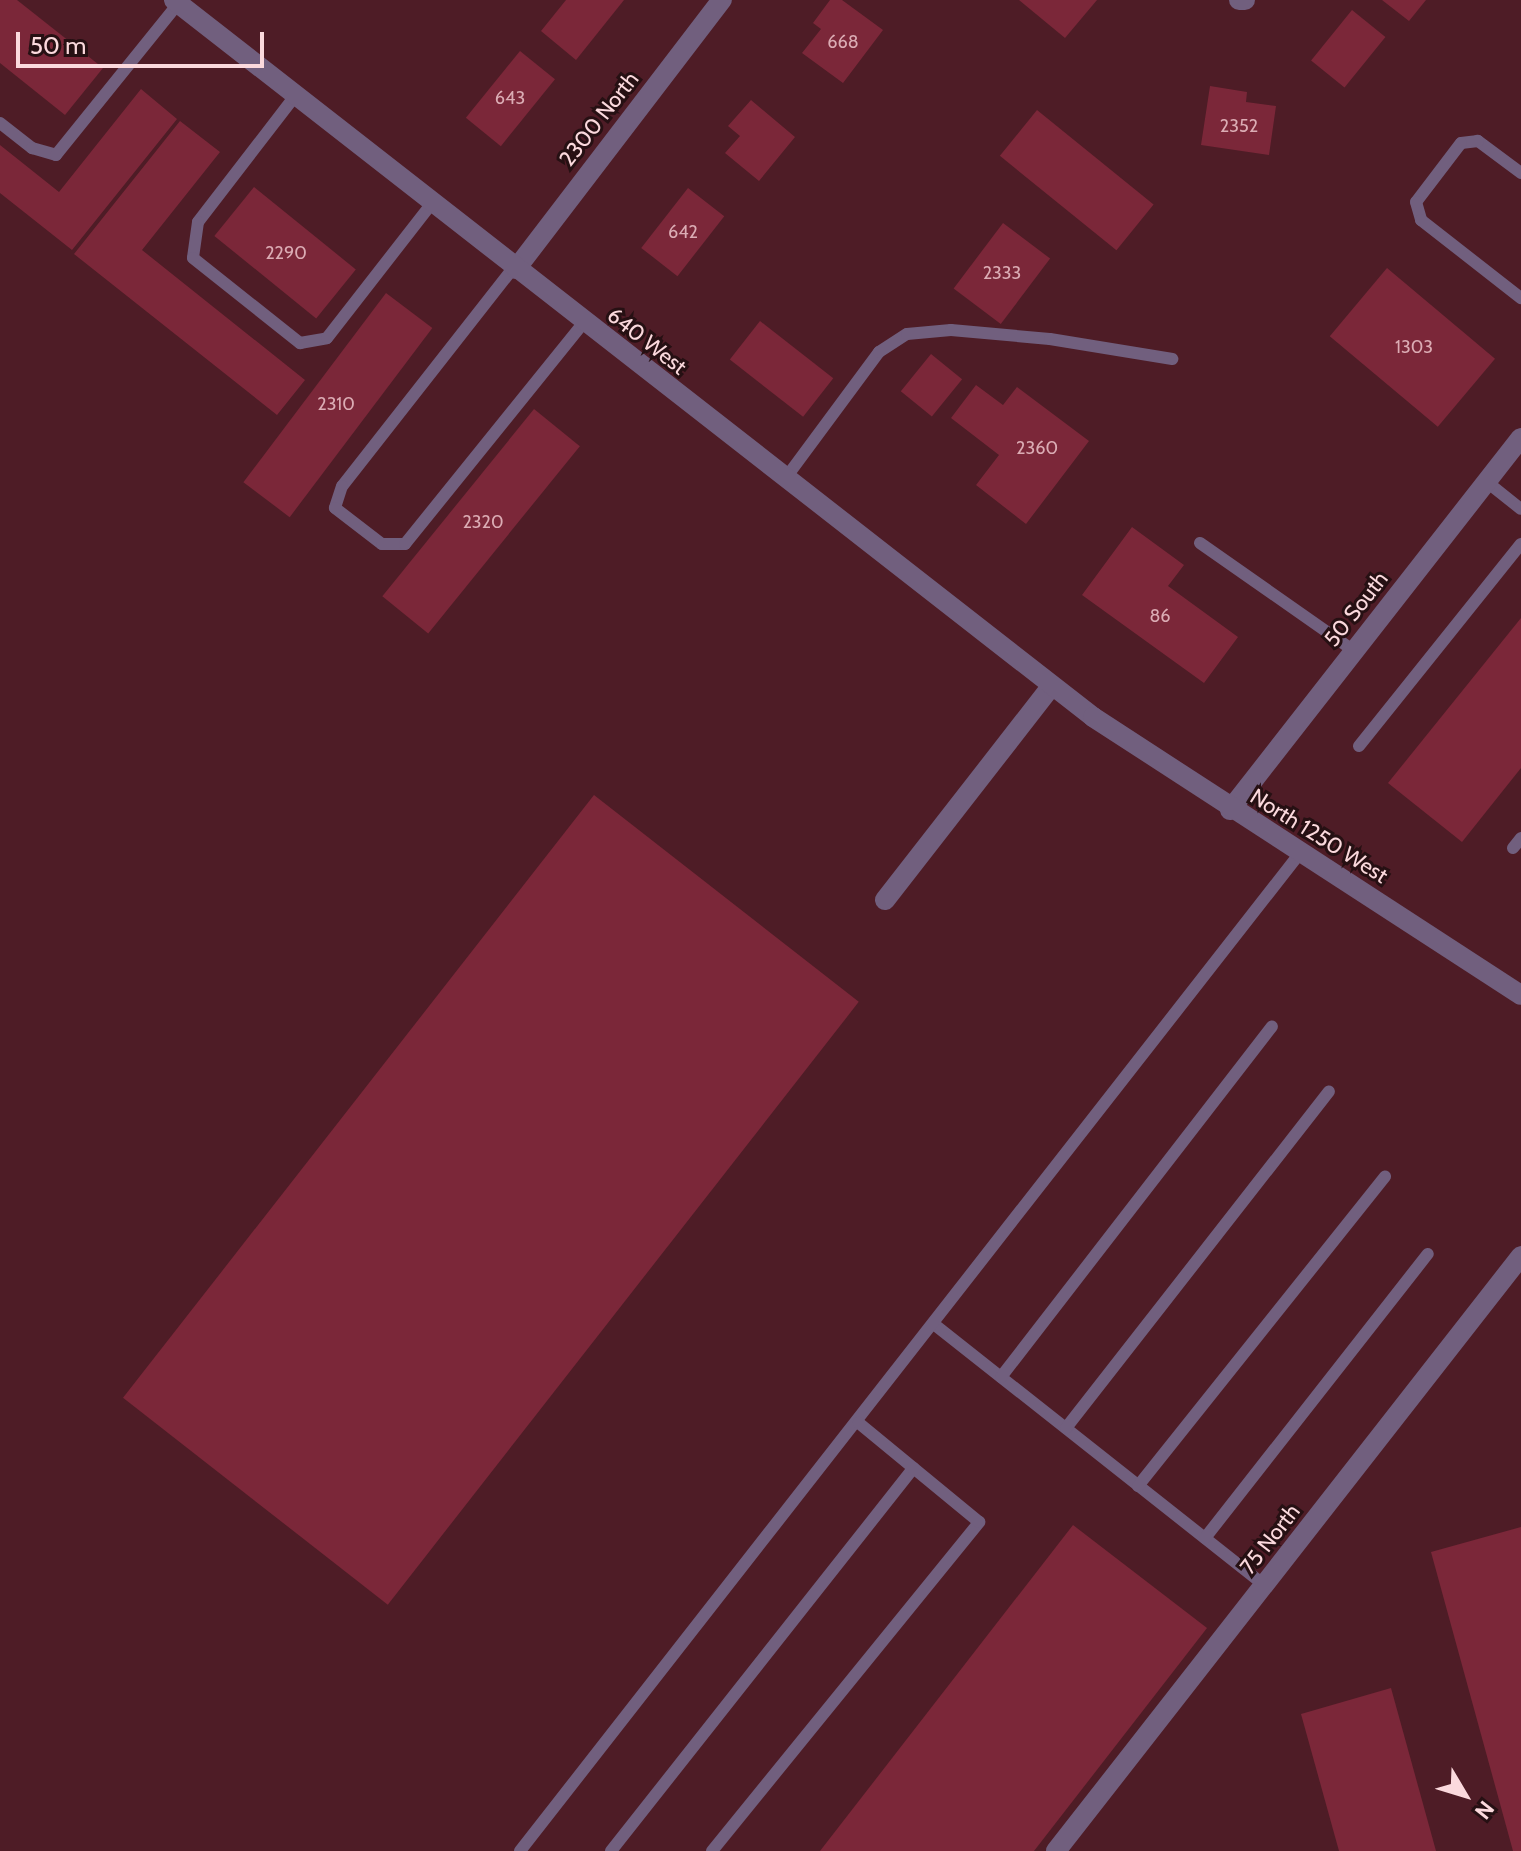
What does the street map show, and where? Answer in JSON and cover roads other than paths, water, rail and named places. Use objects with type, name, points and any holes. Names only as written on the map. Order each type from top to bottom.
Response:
[{"type":"street","name":"2300 North","points":[[515,268],[722,0]]},
{"type":"street","name":"640 West","points":[[181,3],[295,96],[1093,717]]},
{"type":"street","name":"50 South","points":[[1230,810],[1521,438]]},
{"type":"street","points":[[885,900],[1051,687]]},
{"type":"street","name":"North 1250 West","points":[[1093,717],[1230,810],[1521,995]]},
{"type":"street","name":"75 North","points":[[1056,1851],[1521,1256]]},
{"type":"lane","points":[[0,123],[32,148],[56,155],[181,3]]},
{"type":"lane","points":[[295,96],[198,222],[193,258],[300,343],[327,338],[432,203]]},
{"type":"lane","points":[[1521,173],[1478,141],[1461,143],[1416,202],[1421,220],[1521,298]]},
{"type":"lane","points":[[515,268],[342,486],[335,508],[382,544],[405,544],[584,322]]},
{"type":"lane","points":[[785,479],[879,352],[907,334],[951,330],[1050,339],[1172,359]]},
{"type":"lane","points":[[1487,482],[1521,509]]},
{"type":"lane","points":[[1200,543],[1354,651]]},
{"type":"lane","points":[[1359,746],[1521,544]]},
{"type":"lane","points":[[520,1851],[859,1423],[1300,853]]},
{"type":"lane","points":[[1001,1377],[1272,1026]]},
{"type":"lane","points":[[1066,1428],[1329,1091]]},
{"type":"lane","points":[[1138,1486],[1385,1177]]},
{"type":"lane","points":[[1205,1538],[1428,1254]]},
{"type":"lane","points":[[935,1325],[1264,1585]]},
{"type":"lane","points":[[712,1851],[979,1522],[859,1423]]},
{"type":"lane","points":[[611,1851],[914,1468]]}]
